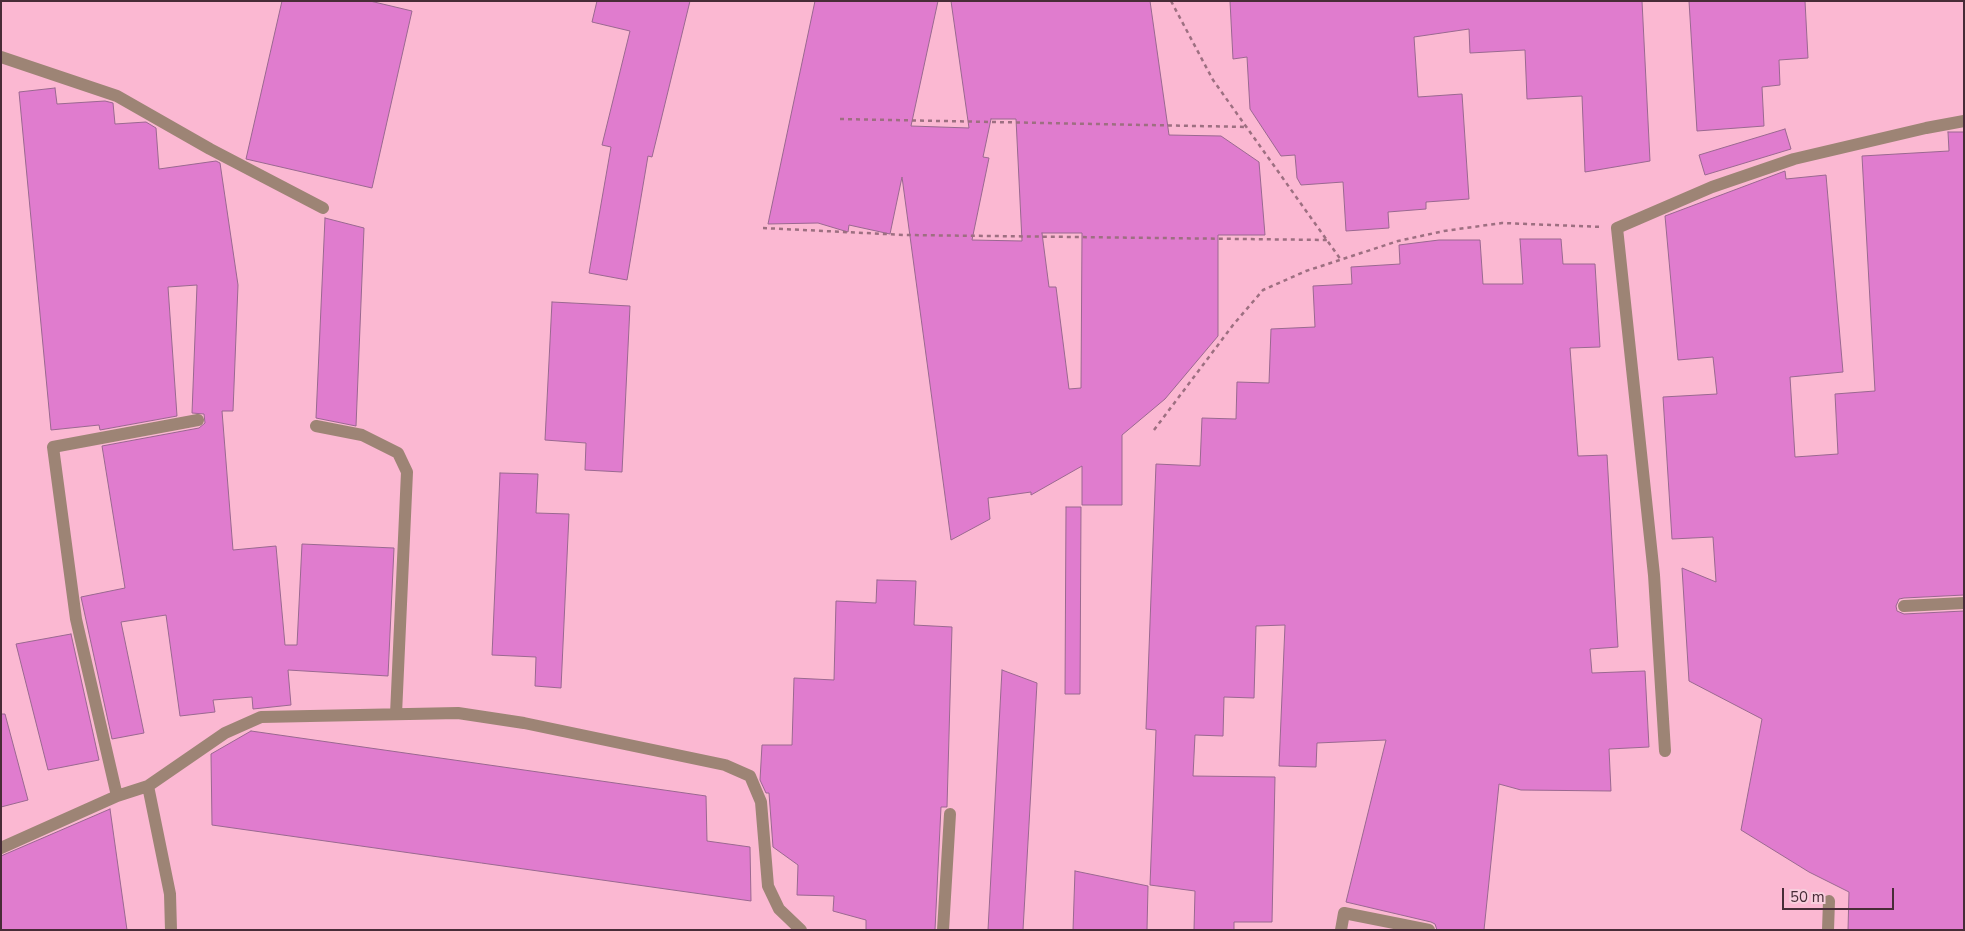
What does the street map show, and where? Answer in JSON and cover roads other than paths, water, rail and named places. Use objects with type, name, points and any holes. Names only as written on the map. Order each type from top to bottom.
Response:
[{"type":"street","points":[[1,57],[117,96],[210,149],[323,208]]},
{"type":"street","points":[[1665,751],[1654,575],[1617,228],[1712,187],[1794,159],[1964,121]]},
{"type":"street","points":[[117,796],[76,618],[53,447],[198,420]]},
{"type":"street","points":[[316,426],[362,435],[398,453],[407,472],[396,714]]},
{"type":"street","points":[[1904,606],[1964,603]]},
{"type":"street","points":[[1,848],[117,796],[148,786],[225,734],[261,717],[458,713],[524,723],[725,765],[750,776],[761,802],[768,886],[779,909],[800,930]]},
{"type":"street","points":[[148,786],[170,894],[171,930]]},
{"type":"street","points":[[943,930],[950,814]]},
{"type":"street","points":[[1828,930],[1829,901]]},
{"type":"street","points":[[1341,930],[1344,913],[1428,930]]}]
